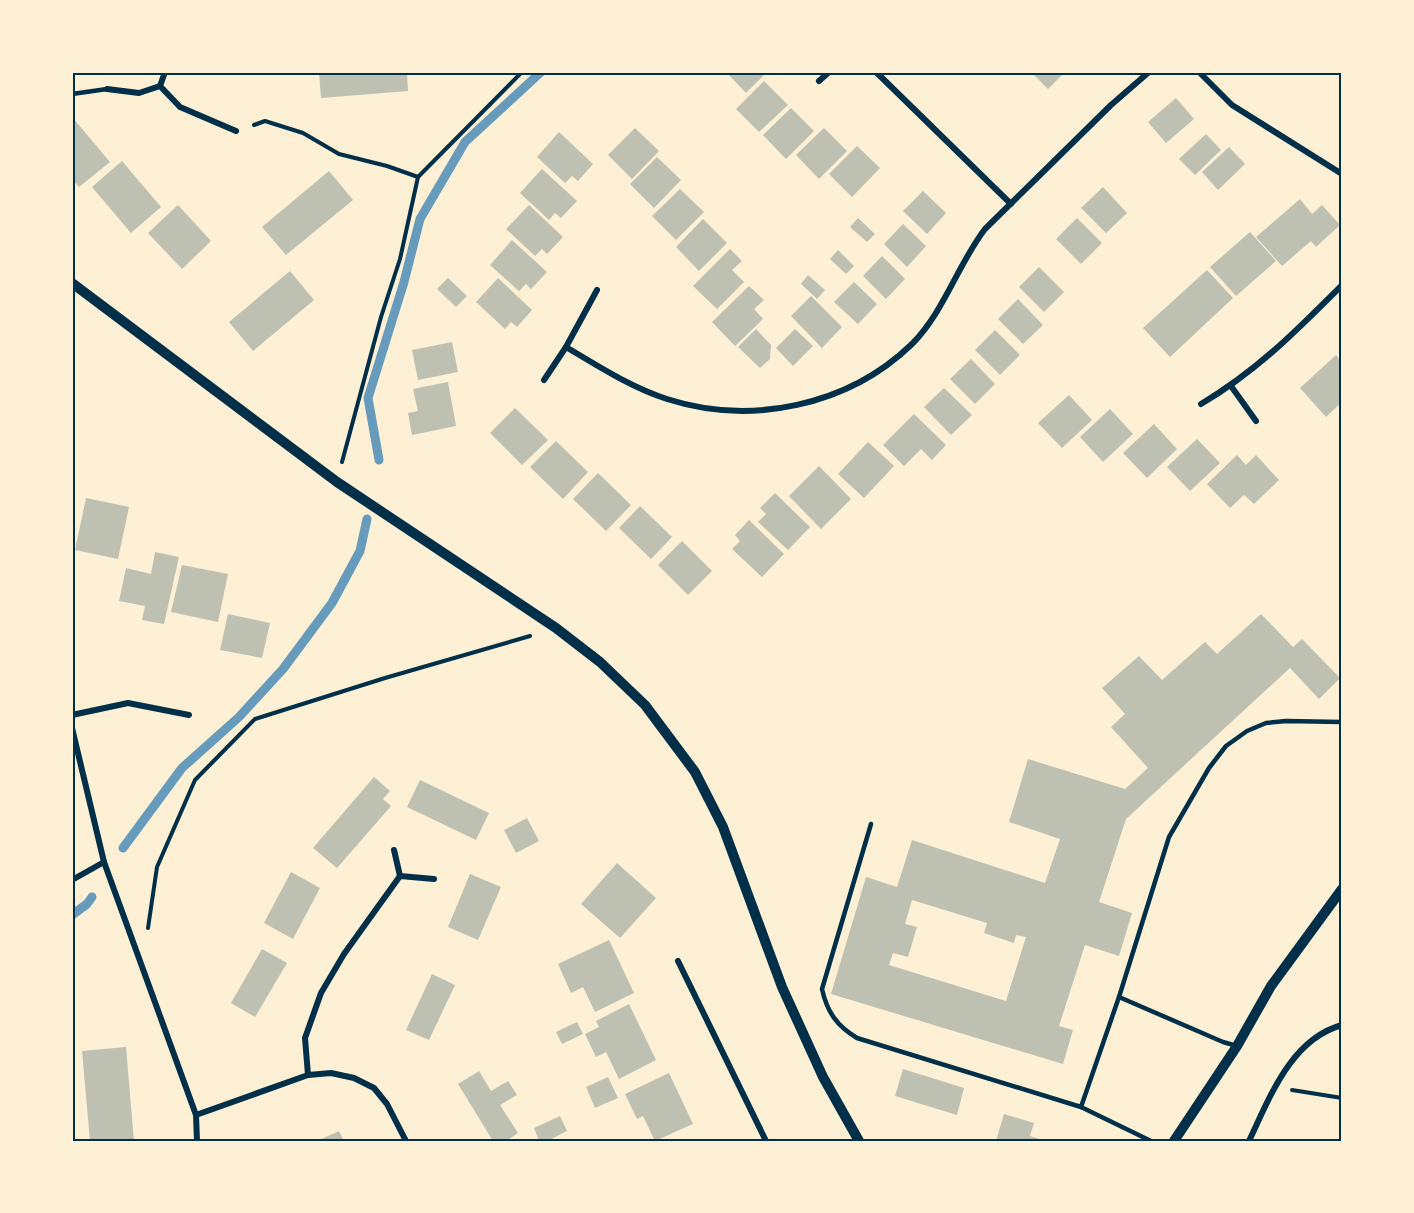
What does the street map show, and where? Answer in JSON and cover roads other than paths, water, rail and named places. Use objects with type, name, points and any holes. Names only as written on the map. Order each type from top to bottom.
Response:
[{"type":"street","points":[[160,86],[165,72]]},
{"type":"street","points":[[819,81],[829,72]]},
{"type":"street","points":[[876,72],[1011,204]]},
{"type":"street","points":[[566,347],[645,391],[684,405],[748,411],[798,406],[840,391],[872,374],[913,343],[931,318],[974,243],[985,229],[1117,100],[1149,72]]},
{"type":"street","points":[[1199,72],[1232,105],[1342,174]]},
{"type":"street","points":[[106,89],[139,93],[160,86]]},
{"type":"street","points":[[160,86],[180,107],[236,131]]},
{"type":"street","points":[[72,283],[337,482],[556,628],[600,662],[645,705],[695,772],[723,827],[782,987],[824,1077],[859,1141]]},
{"type":"street","points":[[1202,404],[1231,386],[1265,360],[1342,285]]},
{"type":"street","points":[[544,380],[566,347],[597,290]]},
{"type":"street","points":[[1231,386],[1256,421]]},
{"type":"street","points":[[72,715],[128,703],[189,715]]},
{"type":"street","points":[[72,728],[104,862],[196,1115],[197,1141]]},
{"type":"street","points":[[308,1075],[305,1038],[321,993],[344,954],[400,876],[394,850]]},
{"type":"street","points":[[72,880],[104,862]]},
{"type":"street","points":[[400,876],[434,879]]},
{"type":"street","points":[[1174,1141],[1237,1046],[1271,986],[1342,889]]},
{"type":"street","points":[[678,961],[766,1141]]},
{"type":"street","points":[[1249,1141],[1276,1087],[1297,1055],[1324,1030],[1342,1024]]},
{"type":"street","points":[[196,1115],[308,1075],[331,1073],[354,1078],[374,1088],[387,1104],[406,1141]]},
{"type":"lane","points":[[72,94],[106,89]]},
{"type":"lane","points":[[1081,1107],[1119,997],[1169,837],[1214,761],[1226,746],[1266,723],[1342,722]]},
{"type":"lane","points":[[871,824],[822,989],[825,1003],[843,1029],[857,1038],[1081,1107],[1151,1141]]},
{"type":"lane","points":[[1119,997],[1237,1046]]},
{"type":"waterway","points":[[379,460],[368,398],[404,282],[420,219],[465,142],[541,72]]},
{"type":"waterway","points":[[123,848],[182,768],[239,717],[283,669],[332,603],[360,551],[367,519]]},
{"type":"waterway","points":[[72,915],[87,904],[92,897]]}]
